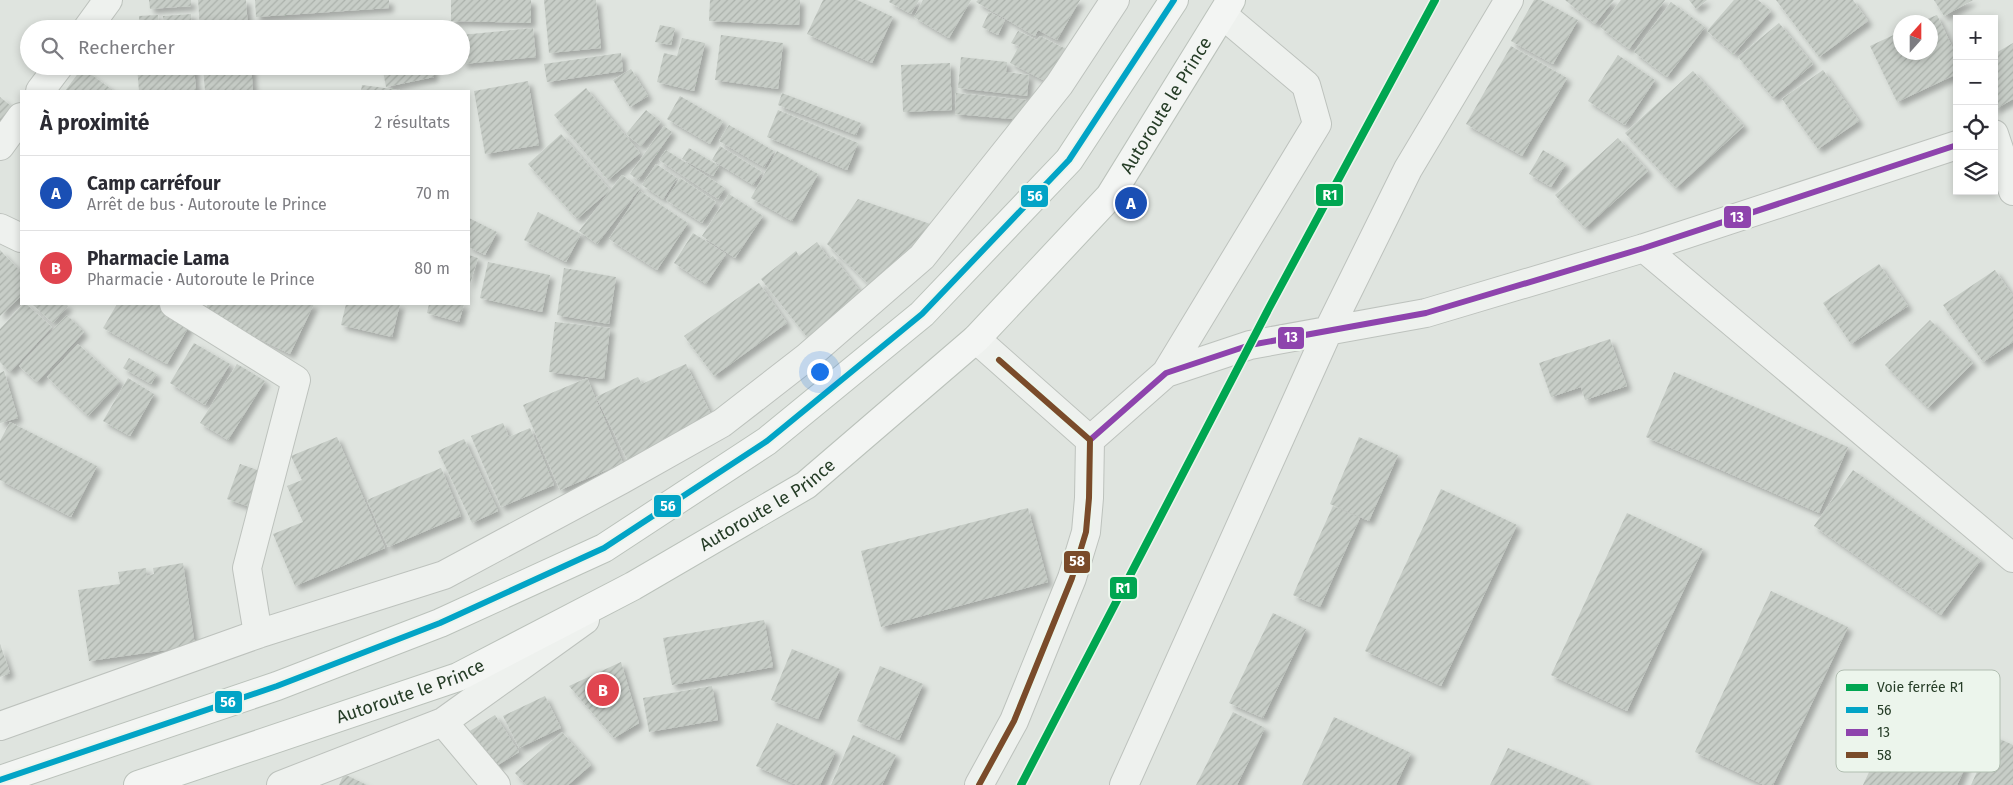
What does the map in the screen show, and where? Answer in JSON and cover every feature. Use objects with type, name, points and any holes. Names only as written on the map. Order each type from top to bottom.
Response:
[{"type":"main road","points":[[0,780],[277,686],[440,623],[604,548],[768,441],[922,314],[1069,160],[1174,0]]},
{"type":"main road","name":"Autoroute le Prince","points":[[138,785],[458,677],[633,586],[806,485],[976,339],[1110,196],[1227,7]]},
{"type":"street","points":[[93,20],[108,0]]},
{"type":"street","points":[[0,726],[258,634],[444,575],[621,480],[722,423],[807,357],[922,257],[1059,86],[1115,0]]},
{"type":"street","points":[[1124,785],[1328,331],[1408,168],[1509,0]]},
{"type":"street","points":[[979,785],[1014,721],[1072,578],[1086,532],[1089,498],[1090,440],[1166,373],[1318,124],[1306,85],[1227,7]]},
{"type":"street","points":[[41,90],[52,75]]},
{"type":"street","points":[[0,146],[20,118]]},
{"type":"street","points":[[1998,132],[2013,126]]},
{"type":"street","points":[[1998,145],[2013,190]]},
{"type":"street","points":[[1166,373],[1250,345],[1426,313],[1644,248],[1953,146]]},
{"type":"street","points":[[0,228],[20,238]]},
{"type":"street","points":[[1644,248],[2013,558]]},
{"type":"street","points":[[176,305],[296,380],[247,568],[258,634]]},
{"type":"street","points":[[976,339],[1090,440]]},
{"type":"street","points":[[282,785],[443,722],[633,586]]},
{"type":"street","points":[[443,722],[496,785]]},
{"type":"building","points":[[149,0],[191,0],[191,6],[150,9]]},
{"type":"building","points":[[198,0],[246,0],[247,20],[199,20]]},
{"type":"building","points":[[255,0],[389,0],[389,8],[256,17]]},
{"type":"building","points":[[451,0],[531,0],[531,23],[451,20]]},
{"type":"building","points":[[544,0],[596,0],[601,48],[549,53]]},
{"type":"building","points":[[710,0],[800,0],[799,25],[709,21]]},
{"type":"building","points":[[823,0],[857,0],[893,17],[872,63],[807,34]]},
{"type":"building","points":[[890,0],[919,0],[911,14],[889,2]]},
{"type":"building","points":[[923,0],[971,0],[949,38],[914,17]]},
{"type":"building","points":[[978,0],[1080,0],[1057,40],[1038,30],[1035,36],[976,2]]},
{"type":"building","points":[[1534,0],[1541,0],[1578,20],[1553,64],[1511,41]]},
{"type":"building","points":[[1565,0],[1614,0],[1595,24]]},
{"type":"building","points":[[1621,0],[1665,0],[1629,49],[1600,27]]},
{"type":"building","points":[[1689,0],[1707,0],[1696,9]]},
{"type":"building","points":[[1734,0],[1758,0],[1771,11],[1734,54],[1707,31]]},
{"type":"building","points":[[1776,0],[1853,0],[1868,21],[1819,57]]},
{"type":"building","points":[[1934,0],[1973,0],[1944,16]]},
{"type":"building","points":[[1671,2],[1705,27],[1667,77],[1634,52]]},
{"type":"building","points":[[989,12],[1005,20],[998,35],[982,27]]},
{"type":"building","points":[[191,14],[191,20],[163,20],[163,16]]},
{"type":"building","points":[[158,15],[158,20],[139,20],[139,16]]},
{"type":"building","points":[[1938,17],[1953,49],[1953,76],[1897,102],[1870,46],[1893,35],[1893,60],[1938,60]]},
{"type":"building","points":[[1779,23],[1813,64],[1773,98],[1738,57]]},
{"type":"building","points":[[660,25],[675,28],[671,45],[655,42]]},
{"type":"building","points":[[533,28],[536,57],[470,63],[470,34]]},
{"type":"building","points":[[1018,31],[1037,40],[1040,36],[1066,49],[1049,83],[1010,63],[1019,46],[1011,43]]},
{"type":"building","points":[[721,35],[783,43],[778,89],[715,80]]},
{"type":"building","points":[[682,38],[705,43],[694,91],[657,82],[664,53],[677,56]]},
{"type":"building","points":[[2013,43],[2013,99],[1998,108],[1998,60],[1998,52]]},
{"type":"building","points":[[1511,46],[1567,78],[1522,156],[1466,124]]},
{"type":"building","points":[[621,53],[623,71],[547,82],[544,64]]},
{"type":"building","points":[[1618,55],[1655,80],[1625,125],[1588,101]]},
{"type":"building","points":[[961,57],[1007,62],[1006,72],[1029,75],[1027,96],[958,88]]},
{"type":"building","points":[[950,63],[952,110],[903,112],[901,65]]},
{"type":"building","points":[[631,69],[648,96],[630,107],[613,80]]},
{"type":"building","points":[[1823,70],[1859,121],[1818,149],[1782,99]]},
{"type":"building","points":[[1693,71],[1744,126],[1676,188],[1625,133]]},
{"type":"building","points":[[77,75],[92,75],[113,90],[66,90]]},
{"type":"building","points":[[138,75],[195,75],[196,90],[139,90]]},
{"type":"building","points":[[204,75],[252,75],[253,90],[205,90]]},
{"type":"building","points":[[384,75],[434,75],[434,77],[386,87]]},
{"type":"building","points":[[528,81],[539,145],[485,154],[474,91]]},
{"type":"building","points":[[362,85],[400,90],[361,90]]},
{"type":"building","points":[[586,88],[640,153],[608,180],[554,115]]},
{"type":"building","points":[[782,93],[861,123],[856,135],[778,105]]},
{"type":"building","points":[[956,93],[1026,100],[1024,120],[955,114]]},
{"type":"building","points":[[680,96],[723,121],[710,144],[667,119]]},
{"type":"building","points":[[0,97],[16,110],[0,129]]},
{"type":"building","points":[[646,110],[661,122],[641,146],[626,134]]},
{"type":"building","points":[[778,110],[858,143],[847,170],[767,137]]},
{"type":"building","points":[[729,125],[774,151],[764,167],[719,141]]},
{"type":"building","points":[[664,126],[672,132],[638,180],[630,174]]},
{"type":"building","points":[[561,134],[610,190],[577,219],[528,164]]},
{"type":"building","points":[[1618,138],[1648,171],[1585,228],[1555,195]]},
{"type":"building","points":[[720,146],[762,172],[753,185],[712,160]]},
{"type":"building","points":[[689,148],[719,166],[713,176],[682,159]]},
{"type":"building","points":[[666,150],[725,188],[718,199],[659,160]]},
{"type":"building","points":[[1543,150],[1566,164],[1551,187],[1529,174]]},
{"type":"building","points":[[777,151],[818,174],[792,221],[751,198]]},
{"type":"building","points":[[656,164],[677,178],[663,199],[642,185]]},
{"type":"building","points":[[622,175],[640,188],[597,244],[579,231]]},
{"type":"building","points":[[680,178],[716,202],[702,223],[666,200]]},
{"type":"building","points":[[640,191],[688,223],[657,270],[609,239]]},
{"type":"building","points":[[729,194],[763,216],[735,258],[702,236]]},
{"type":"building","points":[[858,199],[933,225],[875,290],[827,244]]},
{"type":"building","points":[[538,212],[581,234],[566,262],[524,240]]},
{"type":"building","points":[[470,218],[497,232],[485,255],[470,248]]},
{"type":"building","points":[[693,233],[726,254],[706,284],[674,263]]},
{"type":"building","points":[[817,242],[829,259],[833,256],[862,294],[807,337],[761,279],[796,251],[799,256]]},
{"type":"building","points":[[0,250],[20,271],[20,297],[0,316]]},
{"type":"building","points":[[470,255],[478,258],[470,284]]},
{"type":"building","points":[[488,262],[550,275],[542,312],[480,298]]},
{"type":"building","points":[[1879,264],[1908,306],[1851,344],[1823,303]]},
{"type":"building","points":[[564,268],[616,277],[609,324],[557,315]]},
{"type":"building","points":[[1995,270],[2013,296],[2013,342],[1983,362],[1943,305]]},
{"type":"building","points":[[759,283],[787,323],[714,376],[684,336]]},
{"type":"building","points":[[22,305],[27,305],[52,327],[10,372],[0,362],[0,329]]},
{"type":"building","points":[[33,305],[67,305],[53,323]]},
{"type":"building","points":[[116,305],[159,305],[191,323],[167,364],[103,328]]},
{"type":"building","points":[[208,305],[314,305],[290,354],[204,312]]},
{"type":"building","points":[[346,305],[400,305],[392,337],[341,325]]},
{"type":"building","points":[[429,305],[464,305],[459,322],[427,313]]},
{"type":"building","points":[[67,315],[84,332],[37,382],[19,366]]},
{"type":"building","points":[[1930,320],[1973,363],[1928,408],[1885,365]]},
{"type":"building","points":[[555,322],[610,328],[604,379],[549,372]]},
{"type":"building","points":[[1610,339],[1627,386],[1585,400],[1581,387],[1551,397],[1539,363]]},
{"type":"building","points":[[194,343],[230,364],[205,405],[170,383]]},
{"type":"building","points":[[78,344],[120,382],[88,416],[47,377]]},
{"type":"building","points":[[129,358],[157,374],[151,384],[123,368]]},
{"type":"building","points":[[237,364],[265,381],[228,440],[200,423]]},
{"type":"building","points":[[686,364],[715,422],[629,463],[596,397],[638,377],[642,384]]},
{"type":"building","points":[[4,371],[18,418],[0,423],[0,373]]},
{"type":"building","points":[[1674,372],[1848,447],[1819,513],[1646,437]]},
{"type":"building","points":[[128,378],[154,394],[130,436],[103,421]]},
{"type":"building","points":[[587,378],[623,463],[560,490],[523,405]]},
{"type":"building","points":[[10,422],[97,466],[71,517],[0,480],[0,441]]},
{"type":"building","points":[[503,423],[509,437],[530,428],[554,485],[501,507],[471,436]]},
{"type":"building","points":[[337,437],[385,548],[295,586],[273,534],[303,522],[287,486],[302,480],[291,456]]},
{"type":"building","points":[[1359,437],[1398,455],[1369,521],[1330,504]]},
{"type":"building","points":[[464,439],[498,511],[472,523],[438,451]]},
{"type":"building","points":[[240,464],[263,472],[250,507],[227,499]]},
{"type":"building","points":[[441,468],[461,516],[388,547],[367,500]]},
{"type":"building","points":[[1853,470],[1981,560],[1941,615],[1814,526]]},
{"type":"building","points":[[1441,489],[1517,525],[1441,686],[1365,651]]},
{"type":"building","points":[[1333,506],[1360,518],[1320,607],[1293,595]]},
{"type":"building","points":[[1028,508],[1048,582],[881,627],[861,551]]},
{"type":"building","points":[[1627,513],[1703,549],[1627,711],[1551,675]]},
{"type":"building","points":[[183,563],[195,646],[89,661],[78,590],[120,584],[118,572],[146,568],[147,576],[154,574],[153,568]]},
{"type":"building","points":[[1771,591],[1848,627],[1773,785],[1764,785],[1695,752]]},
{"type":"building","points":[[1273,613],[1306,629],[1263,718],[1229,703]]},
{"type":"building","points":[[764,620],[773,667],[672,685],[663,638]]},
{"type":"building","points":[[0,644],[10,673],[0,677]]},
{"type":"building","points":[[792,649],[840,669],[818,719],[771,700]]},
{"type":"building","points":[[621,662],[639,723],[614,738],[569,686]]},
{"type":"building","points":[[880,666],[923,684],[899,740],[857,721]]},
{"type":"building","points":[[712,686],[718,720],[649,732],[643,698]]},
{"type":"building","points":[[545,696],[561,728],[519,748],[503,716]]},
{"type":"building","points":[[1233,712],[1265,728],[1237,785],[1196,785]]},
{"type":"building","points":[[495,715],[519,752],[493,768],[470,731]]},
{"type":"building","points":[[1334,717],[1411,753],[1396,785],[1302,785]]},
{"type":"building","points":[[777,723],[836,751],[820,785],[797,785],[756,766]]},
{"type":"building","points":[[562,732],[591,765],[568,785],[526,785],[515,773]]},
{"type":"building","points":[[853,735],[896,755],[882,785],[831,785]]},
{"type":"building","points":[[2000,739],[2013,745],[2013,785],[1971,785],[1977,772],[2000,772]]},
{"type":"building","points":[[1508,748],[1586,781],[1584,785],[1490,785]]},
{"type":"building","points":[[1869,772],[1963,772],[1957,785],[1863,785]]},
{"type":"building","points":[[344,774],[367,785],[339,785]]},
{"type":"rail line","name":"R1","points":[[1021,785],[1269,308],[1435,0]]},
{"type":"transit line","name":"56","points":[[0,780],[277,686],[440,623],[604,548],[767,441],[922,314],[1069,160],[1174,0]]},
{"type":"transit line","name":"13","points":[[1090,440],[1166,373],[1250,345],[1426,313],[1644,248],[1953,146]]},
{"type":"transit line","name":"58","points":[[979,785],[1014,721],[1072,578],[1086,532],[1089,498],[1090,440],[999,360]]},
{"type":"place","name":"Camp carréfour","points":[[1131,203]]},
{"type":"place","name":"Pharmacie Lama","points":[[603,690]]}]
